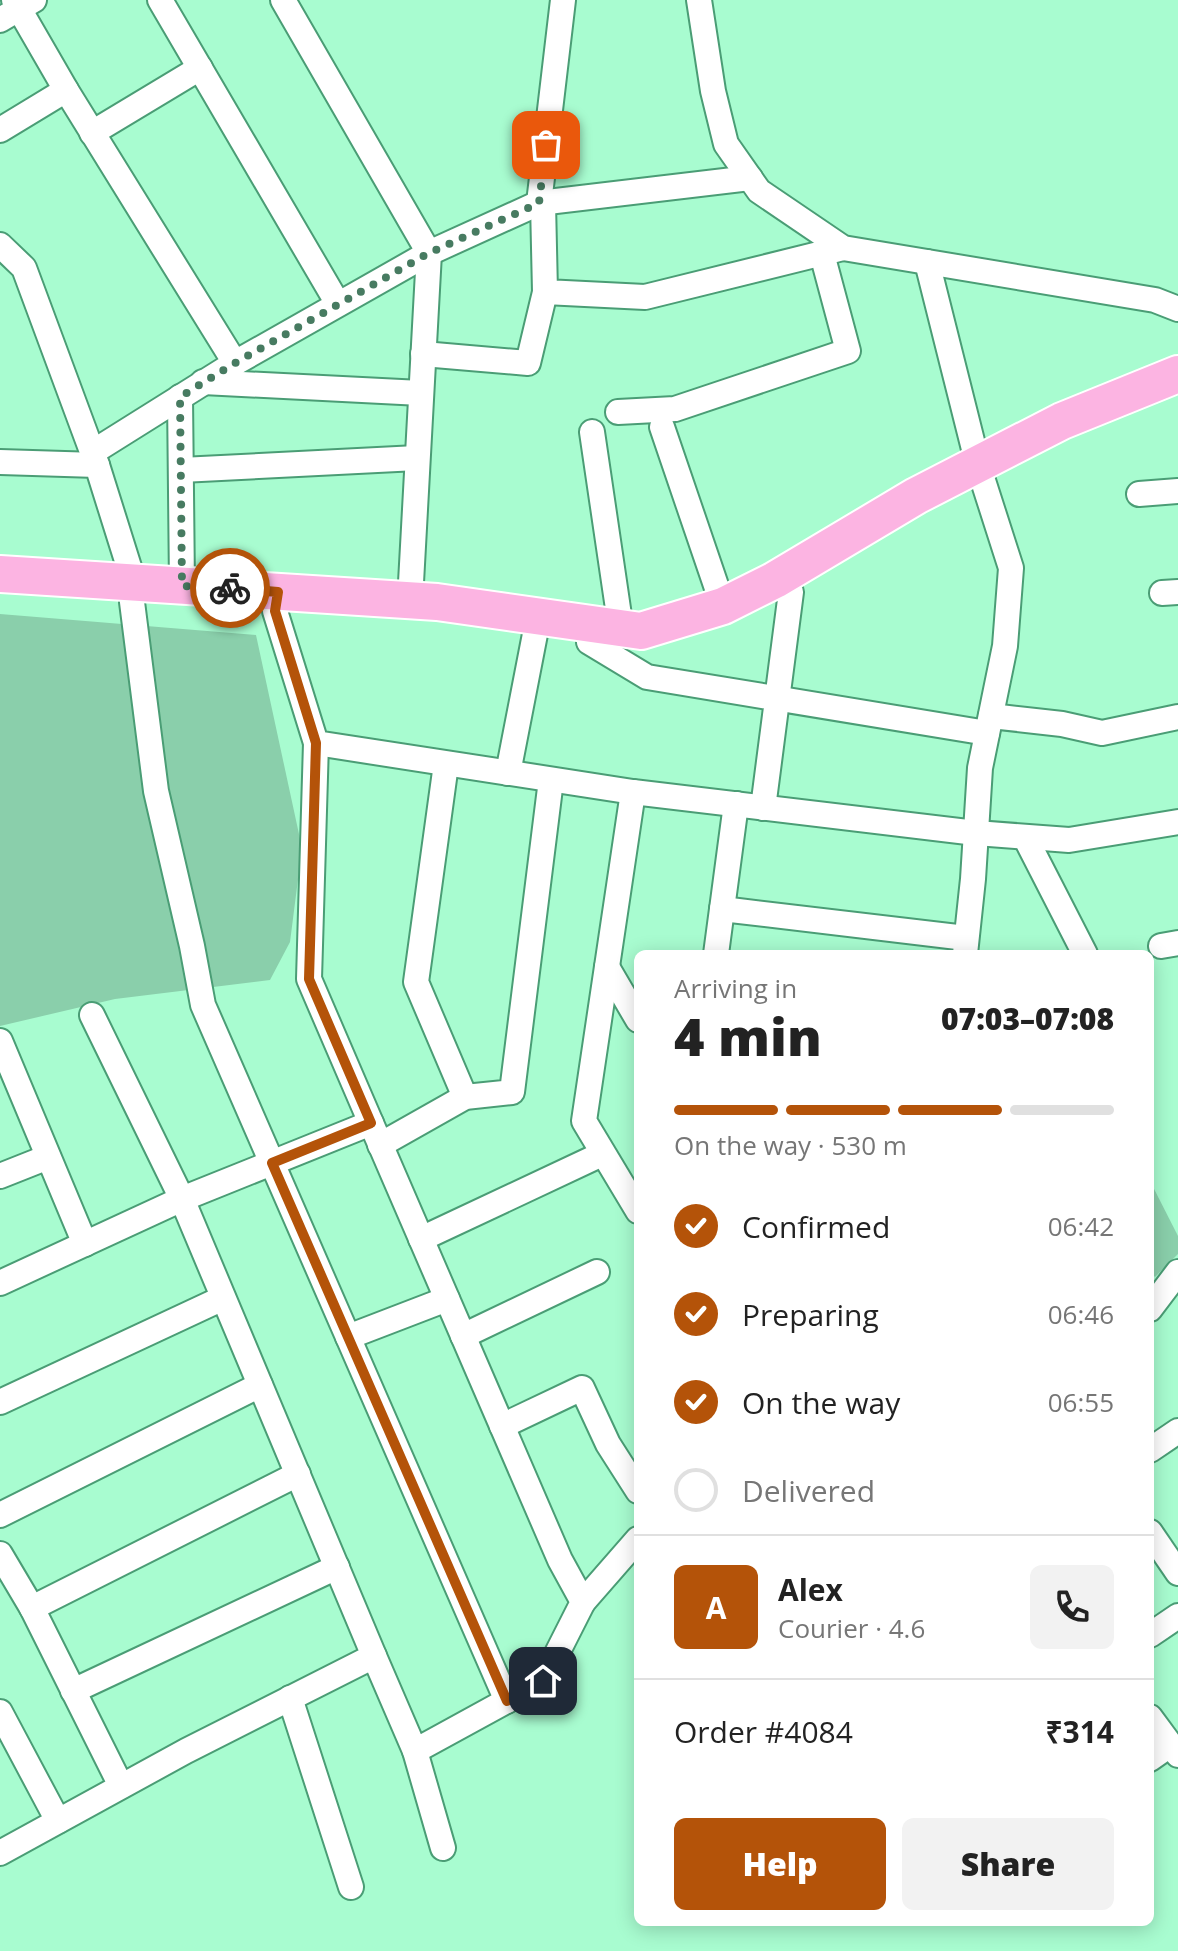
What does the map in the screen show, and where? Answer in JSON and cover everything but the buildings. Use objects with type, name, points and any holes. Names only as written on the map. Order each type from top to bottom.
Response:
[{"type":"highway","points":[[0,593],[133,592],[276,601],[437,602],[605,636],[643,649],[730,623],[791,592],[924,511],[1062,421],[1178,374]]},
{"type":"highway","points":[[0,574],[133,592],[182,586],[535,634],[605,636],[641,631],[723,606],[775,580],[916,496],[1178,393]]},
{"type":"street","points":[[160,0],[338,304]]},
{"type":"street","points":[[283,0],[429,253],[410,601]]},
{"type":"street","points":[[423,354],[528,363],[545,292],[541,203],[563,0]]},
{"type":"street","points":[[618,412],[675,409],[848,351],[833,251],[759,191],[726,144],[713,91],[699,0]]},
{"type":"street","points":[[17,7],[235,363]]},
{"type":"street","points":[[92,133],[200,68]]},
{"type":"street","points":[[0,130],[66,90]]},
{"type":"street","points":[[0,462],[95,458],[203,382],[338,304],[429,253],[541,203],[750,178]]},
{"type":"street","points":[[0,245],[24,268],[95,458],[133,592],[156,791],[203,1005],[507,1701]]},
{"type":"street","points":[[545,292],[645,297],[833,251],[927,262],[1155,300],[1178,309]]},
{"type":"street","points":[[722,909],[965,946],[980,768],[1005,646],[1011,568],[981,473],[927,262]]},
{"type":"street","points":[[203,382],[421,393]]},
{"type":"street","points":[[180,397],[182,586]]},
{"type":"street","points":[[662,427],[723,606]]},
{"type":"street","points":[[592,432],[605,636],[647,677],[778,699],[989,724],[1062,724],[1102,733],[1178,717]]},
{"type":"street","points":[[181,470],[417,458]]},
{"type":"street","points":[[1139,494],[1178,491]]},
{"type":"street","points":[[763,808],[791,592]]},
{"type":"street","points":[[276,601],[316,743],[309,979],[560,1560],[583,1602]]},
{"type":"street","points":[[508,773],[535,634]]},
{"type":"street","points":[[316,743],[633,792],[976,833],[1069,840],[1178,822]]},
{"type":"street","points":[[446,764],[416,982],[465,1097]]},
{"type":"street","points":[[0,1283],[182,1199],[272,1163],[376,1134],[465,1097],[512,1092],[551,780]]},
{"type":"street","points":[[633,792],[584,1121],[634,1201]]},
{"type":"street","points":[[717,950],[736,804]]},
{"type":"street","points":[[1025,837],[1083,950]]},
{"type":"street","points":[[607,967],[634,1013]]},
{"type":"street","points":[[92,1015],[182,1199],[415,1751],[443,1848]]},
{"type":"street","points":[[0,1041],[85,1244]]},
{"type":"street","points":[[421,1239],[602,1154]]},
{"type":"street","points":[[0,1176],[48,1157]]},
{"type":"street","points":[[463,1336],[597,1272]]},
{"type":"street","points":[[1154,1304],[1178,1272]]},
{"type":"street","points":[[0,1402],[223,1298]]},
{"type":"street","points":[[348,1337],[447,1299]]},
{"type":"street","points":[[501,1425],[583,1383]]},
{"type":"street","points":[[0,1515],[260,1385]]},
{"type":"street","points":[[501,1425],[582,1388],[608,1444],[634,1485]]},
{"type":"street","points":[[1154,1447],[1178,1431]]},
{"type":"street","points":[[32,1608],[298,1474]]},
{"type":"street","points":[[1154,1538],[1178,1573]]},
{"type":"street","points":[[415,1751],[543,1681],[583,1602],[634,1544]]},
{"type":"street","points":[[0,1554],[32,1608],[121,1786]]},
{"type":"street","points":[[73,1691],[337,1567]]},
{"type":"street","points":[[1154,1632],[1178,1616]]},
{"type":"street","points":[[0,1853],[121,1786],[374,1656]]},
{"type":"street","points":[[290,1698],[351,1887]]},
{"type":"street","points":[[0,1712],[58,1821]]},
{"type":"street","points":[[1154,1726],[1166,1753]]},
{"type":"green space","points":[[0,614],[256,635],[302,848],[290,942],[270,980],[115,999],[0,1026]]},
{"type":"green space","points":[[1154,1189],[1178,1236],[1178,1254],[1155,1277]]},
{"type":"way so far","points":[[230,588],[182,586],[180,397],[429,253],[539,203],[546,145]]},
{"type":"route","points":[[230,588],[278,592],[275,611],[316,743],[309,979],[371,1123],[272,1163],[507,1701],[543,1681]]}]
